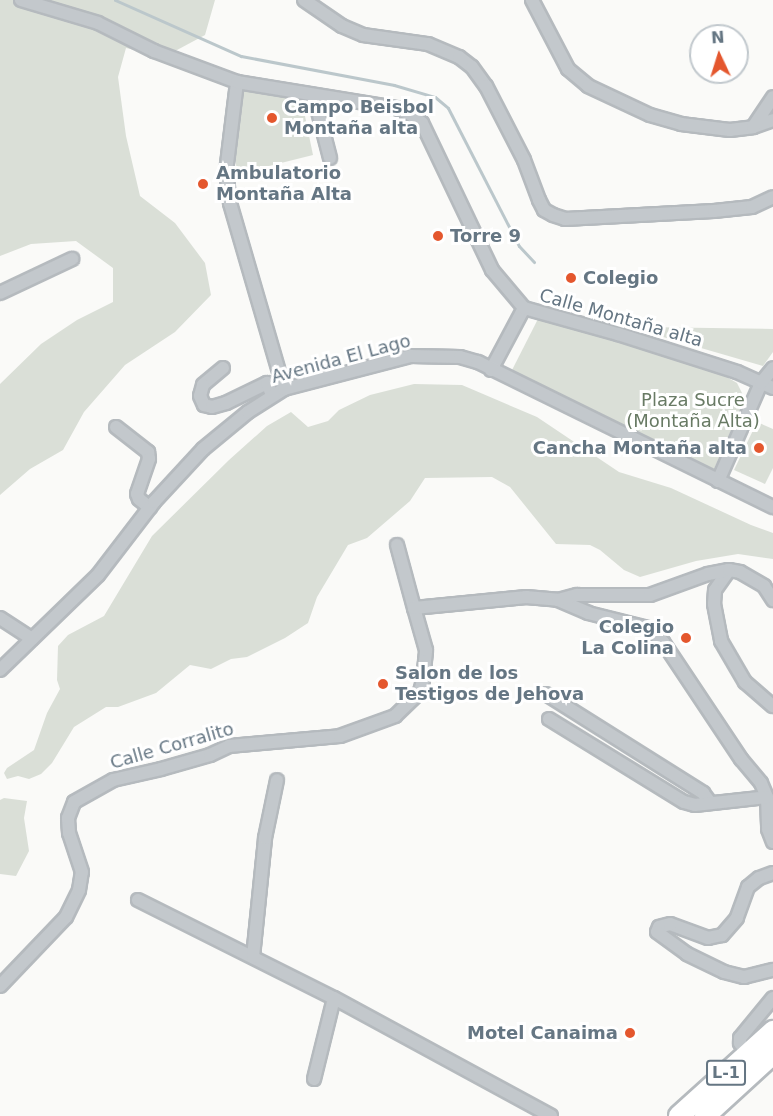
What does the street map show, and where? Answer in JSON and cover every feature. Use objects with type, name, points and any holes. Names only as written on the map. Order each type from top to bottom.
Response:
[{"type":"main road","name":"L-1","points":[[679,1116],[773,1031]]},
{"type":"main road","name":"L-1","points":[[705,1116],[773,1054]]},
{"type":"street","points":[[21,0],[98,23],[154,51],[237,82],[396,108],[422,123],[492,270],[524,308]]},
{"type":"street","points":[[304,0],[342,26],[363,35],[428,44],[459,57],[472,67],[486,86],[519,150],[544,210],[553,215],[565,219],[680,214],[752,207],[773,197]]},
{"type":"street","points":[[532,0],[568,69],[588,86],[650,115],[681,124],[730,130],[753,127],[773,120]]},
{"type":"street","points":[[237,82],[228,140],[227,183],[230,203],[284,390]]},
{"type":"street","points":[[314,96],[330,158]]},
{"type":"street","points":[[753,127],[773,97]]},
{"type":"street","points":[[0,293],[72,260]]},
{"type":"street","name":"Calle Montaña alta","points":[[491,370],[524,308],[618,334],[767,385]]},
{"type":"street","name":"Avenida El Lago","points":[[0,670],[98,575],[150,508],[203,449],[272,395],[411,356],[459,357],[491,370],[773,507]]},
{"type":"street","points":[[223,368],[203,385],[200,396],[204,405],[226,403],[267,383],[272,395]]},
{"type":"street","points":[[718,481],[767,385],[773,368]]},
{"type":"street","points":[[116,427],[148,452],[149,459],[137,494],[139,499],[150,508]]},
{"type":"street","name":"Calle Corralito","points":[[0,986],[66,917],[79,890],[81,872],[69,832],[68,818],[74,802],[113,780],[171,767],[230,746],[340,736],[395,716],[420,692],[426,650],[397,545]]},
{"type":"street","points":[[558,600],[577,595],[650,595],[708,574],[729,570],[751,577],[764,586],[773,600]]},
{"type":"street","points":[[729,570],[715,590],[714,604],[721,641],[745,682],[773,706]]},
{"type":"street","points":[[414,608],[526,597],[558,600],[588,614],[648,628],[663,642],[741,759],[761,783],[767,797],[768,829],[773,842]]},
{"type":"street","points":[[0,618],[32,639]]},
{"type":"street","points":[[546,694],[703,793],[709,801]]},
{"type":"street","points":[[549,719],[684,802],[695,805],[709,801],[767,797]]},
{"type":"street","points":[[254,957],[266,838],[277,780]]},
{"type":"street","points":[[773,873],[759,878],[748,887],[737,918],[722,935],[708,938],[670,924],[659,927],[657,932],[687,954],[724,972],[744,977],[773,970]]},
{"type":"street","points":[[138,900],[334,998],[550,1116]]},
{"type":"street","points":[[314,1079],[334,998]]},
{"type":"street","points":[[748,1054],[740,1043],[740,1038],[773,998]]},
{"type":"green space","points":[[0,0],[215,0],[205,35],[164,57],[126,48],[118,77],[126,136],[140,196],[175,223],[205,263],[211,295],[175,332],[125,365],[84,412],[63,450],[30,469],[0,495],[0,384],[41,344],[77,320],[113,302],[113,268],[76,241],[31,244],[0,256]]},
{"type":"green space","name":"Campo Beisbol Montaña alta","points":[[244,84],[300,92],[313,155],[237,174],[234,143]]},
{"type":"green space","name":"Plaza Sucre (Montaña Alta)","points":[[540,315],[725,376],[737,383],[745,399],[714,469],[510,374]]},
{"type":"green space","points":[[641,327],[773,329],[773,352],[763,366],[639,330]]},
{"type":"green space","points":[[414,384],[462,385],[537,417],[619,472],[671,488],[773,533],[773,559],[738,554],[696,561],[640,577],[624,570],[600,550],[590,545],[556,544],[510,487],[492,477],[425,478],[410,501],[367,538],[348,545],[317,597],[308,623],[285,638],[247,657],[231,659],[211,669],[190,665],[156,693],[118,707],[106,707],[74,727],[52,763],[41,774],[29,779],[18,776],[7,779],[4,773],[7,768],[34,750],[47,713],[60,689],[57,680],[58,646],[68,635],[104,616],[152,536],[229,460],[267,426],[291,412],[308,427],[328,421],[339,410],[370,395]]},
{"type":"green space","name":"Cancha Montaña alta","points":[[757,422],[773,429],[773,468],[765,484],[734,470]]},
{"type":"green space","points":[[4,798],[27,801],[24,818],[29,851],[16,876],[0,874],[0,800]]},
{"type":"waterway","points":[[115,0],[241,56],[394,85],[435,97],[448,108],[519,246],[534,262]]},
{"type":"place","name":"Campo Beisbol Montaña alta","points":[[272,118]]},
{"type":"place","name":"Ambulatorio Montaña Alta","points":[[203,184]]},
{"type":"place","name":"Torre 9","points":[[438,236]]},
{"type":"place","name":"Colegio","points":[[571,278]]},
{"type":"place","name":"Cancha Montaña alta","points":[[759,448]]},
{"type":"place","name":"Colegio La Colina","points":[[686,638]]},
{"type":"place","name":"Salon de los Testigos de Jehova","points":[[383,684]]},
{"type":"place","name":"Motel Canaima","points":[[630,1033]]}]
